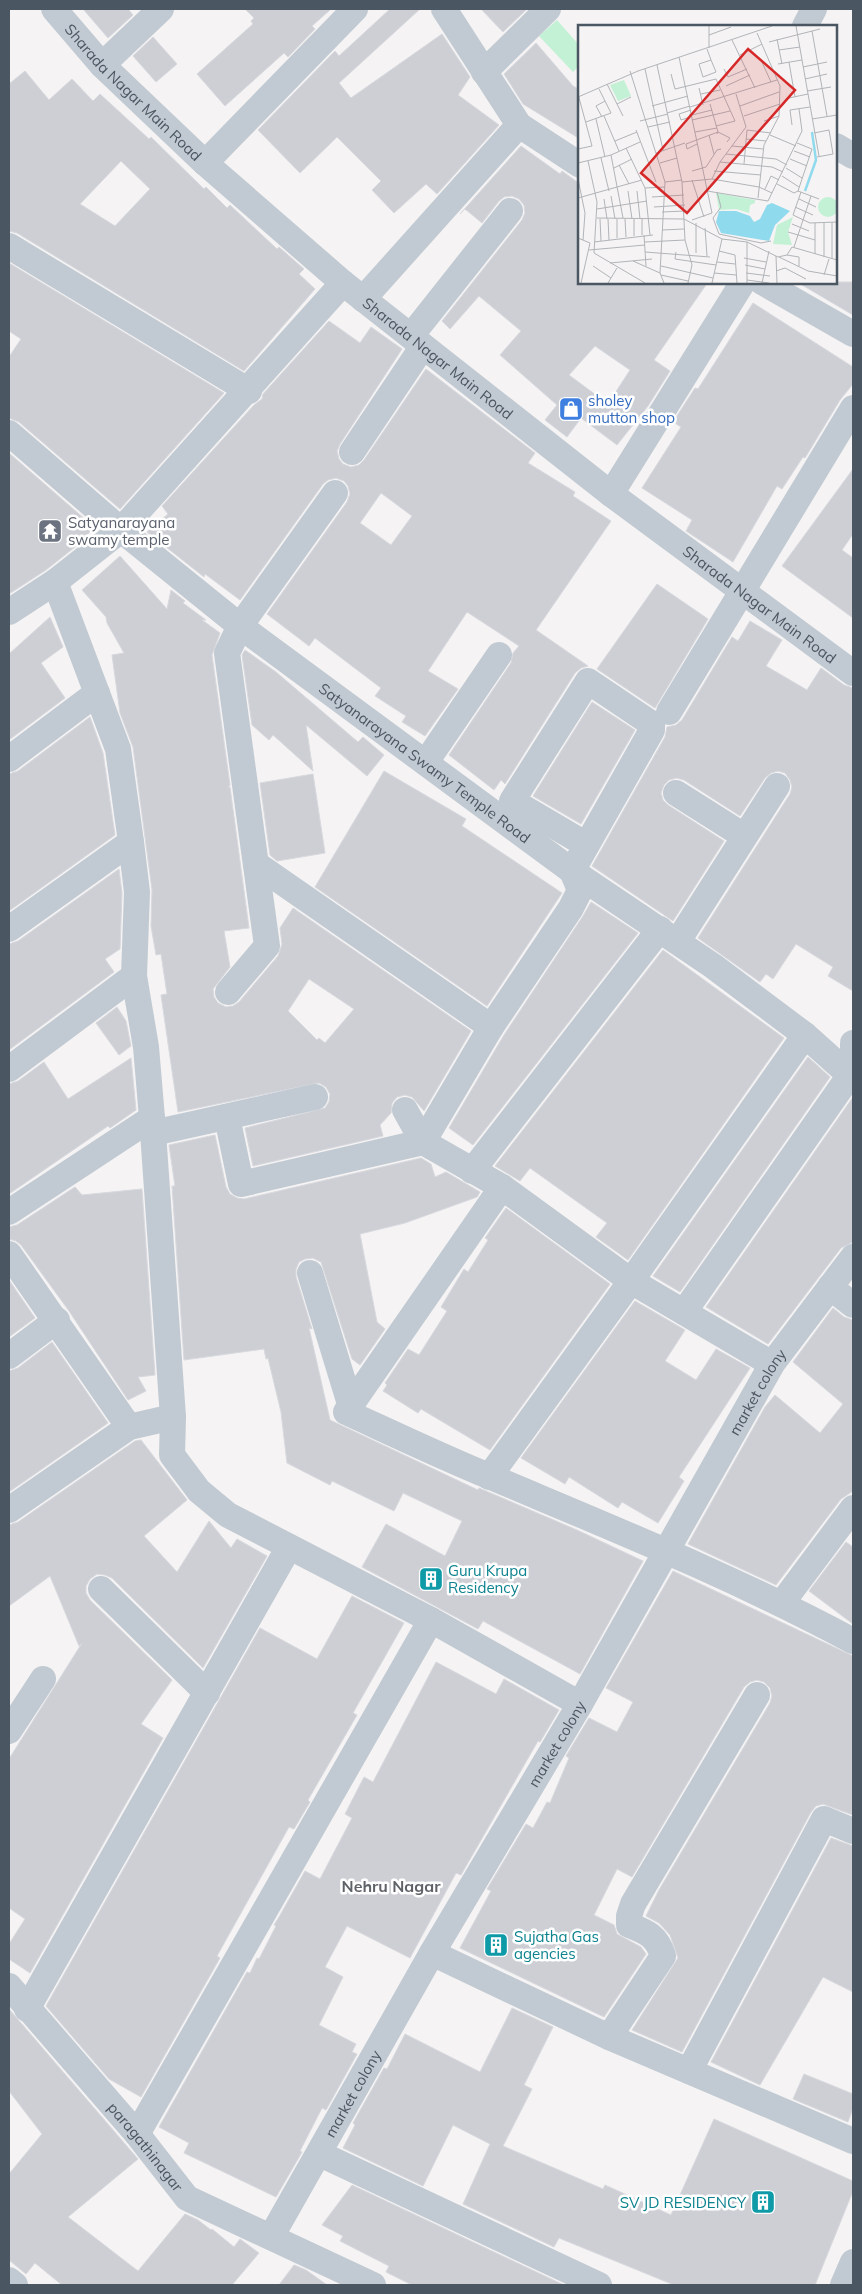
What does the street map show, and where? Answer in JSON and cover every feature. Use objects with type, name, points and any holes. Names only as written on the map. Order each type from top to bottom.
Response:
[{"type":"street","name":"Sharada Nagar Main Road","points":[[54,9],[102,65],[205,163],[363,300],[611,494],[853,673]]},
{"type":"street","points":[[102,65],[161,9]]},
{"type":"street","points":[[205,163],[355,9]]},
{"type":"street","points":[[444,9],[519,125],[578,164]]},
{"type":"street","points":[[484,72],[548,9]]},
{"type":"street","points":[[806,25],[814,9]]},
{"type":"street","points":[[363,300],[519,125]]},
{"type":"street","points":[[837,147],[853,156]]},
{"type":"street","points":[[352,452],[417,341],[510,211]]},
{"type":"street","points":[[9,246],[249,391]]},
{"type":"street","points":[[9,612],[55,582],[121,530],[249,391],[343,283]]},
{"type":"street","points":[[611,494],[742,284]]},
{"type":"street","points":[[766,284],[853,334]]},
{"type":"street","points":[[669,712],[741,590],[845,441],[853,408]]},
{"type":"street","name":"Satyanarayana Swamy Temple Road","points":[[9,433],[121,530],[240,626],[572,871],[669,935],[805,1035],[852,1077]]},
{"type":"street","points":[[228,992],[267,946],[227,653],[240,626],[335,493]]},
{"type":"street","points":[[55,582],[118,749],[137,892],[134,976],[146,1047],[153,1126],[151,1422]]},
{"type":"street","points":[[426,762],[499,655]]},
{"type":"street","points":[[227,1117],[241,1184],[423,1142],[492,1027],[524,981],[579,894],[579,886],[572,871],[585,844],[650,735],[652,724],[588,681],[512,800],[585,844]]},
{"type":"street","points":[[9,759],[98,693]]},
{"type":"street","points":[[472,1171],[669,935],[744,836],[777,786]]},
{"type":"street","points":[[676,793],[744,836]]},
{"type":"street","points":[[9,929],[131,842]]},
{"type":"street","points":[[256,864],[492,1027]]},
{"type":"street","points":[[9,1069],[134,976]]},
{"type":"street","points":[[489,1477],[631,1281],[805,1035]]},
{"type":"street","points":[[853,1042],[853,1049]]},
{"type":"street","points":[[684,1312],[852,1077]]},
{"type":"street","points":[[9,1212],[153,1126],[227,1117],[315,1097]]},
{"type":"street","points":[[404,1110],[423,1142],[502,1187],[631,1281],[772,1364]]},
{"type":"street","points":[[502,1187],[346,1412],[489,1477],[665,1549],[782,1603],[853,1641]]},
{"type":"street","points":[[9,1254],[57,1320],[151,1422],[172,1455],[199,1491],[228,1515],[431,1620],[580,1704]]},
{"type":"street","name":"market colony","points":[[271,2237],[320,2154],[432,1954],[580,1704],[665,1549],[772,1364],[853,1257]]},
{"type":"street","points":[[310,1273],[350,1404]]},
{"type":"street","points":[[830,1287],[853,1305]]},
{"type":"street","points":[[9,1356],[57,1320]]},
{"type":"street","points":[[9,1510],[151,1422]]},
{"type":"street","points":[[782,1603],[853,1508]]},
{"type":"street","points":[[27,2009],[288,1547]]},
{"type":"street","points":[[101,1588],[207,1693]]},
{"type":"street","points":[[137,2134],[431,1620]]},
{"type":"street","points":[[9,1731],[43,1680]]},
{"type":"street","points":[[609,2037],[663,1956],[660,1945],[652,1934],[629,1925],[628,1916],[633,1904],[757,1695]]},
{"type":"street","points":[[689,2071],[824,1819],[853,1831]]},
{"type":"street","points":[[432,1954],[609,2037],[853,2141]]},
{"type":"street","name":"paragathinagar","points":[[9,1986],[137,2134],[187,2198],[374,2285]]},
{"type":"street","points":[[320,2154],[598,2285]]},
{"type":"street","points":[[843,2285],[853,2262]]},
{"type":"street","points":[[9,2280],[15,2285]]},
{"type":"green space","points":[[557,20],[578,44],[578,67],[573,72],[539,36]]},
{"type":"building","points":[[83,9],[128,9],[133,15],[108,38]]},
{"type":"building","points":[[245,9],[331,9],[312,26],[315,29],[288,57],[284,53],[225,106],[197,74],[253,24],[251,21],[254,18]]},
{"type":"building","points":[[390,9],[420,9],[339,83],[351,98],[442,34],[470,77],[458,95],[499,125],[437,194],[426,184],[394,213],[372,190],[381,181],[337,137],[300,173],[258,130],[335,51],[339,56]]},
{"type":"building","points":[[481,9],[527,9],[503,32]]},
{"type":"building","points":[[153,37],[177,64],[156,82],[133,56]]},
{"type":"building","points":[[536,43],[573,86],[578,89],[578,138],[523,104],[504,74]]},
{"type":"building","points":[[25,71],[49,100],[72,79],[93,101],[100,94],[149,139],[151,137],[204,189],[206,187],[227,208],[230,205],[277,249],[279,247],[304,269],[299,274],[315,289],[244,371],[17,233],[9,231],[9,84]],"holes":[[[121,161],[150,189],[115,226],[80,204]]]},
{"type":"building","points":[[521,146],[560,174],[562,171],[578,183],[578,284],[707,284],[654,360],[670,371],[648,406],[617,445],[581,418],[567,437],[545,420],[557,405],[500,355],[521,331],[479,296],[450,329],[442,321],[522,220],[525,213],[524,205],[519,199],[512,196],[504,197],[499,201],[482,223],[465,209],[460,214]],"holes":[[[595,346],[630,370],[608,404],[569,375]]]},
{"type":"building","points":[[9,263],[224,393],[120,509],[19,422],[9,418],[9,357],[21,339],[9,331]]},
{"type":"building","points":[[853,282],[853,315],[800,284]]},
{"type":"building","points":[[753,303],[853,367],[853,384],[840,400],[805,458],[803,457],[782,489],[777,486],[733,562],[686,531],[692,520],[642,488],[681,427],[673,422],[695,388],[698,389]]},
{"type":"building","points":[[329,321],[360,343],[371,327],[402,349],[340,444],[337,451],[339,459],[343,464],[351,467],[359,465],[364,460],[426,369],[535,453],[528,463],[575,492],[573,496],[611,521],[536,630],[588,666],[581,668],[575,673],[505,784],[501,780],[494,790],[449,755],[511,663],[513,653],[519,646],[467,612],[428,671],[458,689],[425,736],[402,722],[406,716],[375,696],[381,688],[315,638],[309,646],[267,614],[347,502],[350,494],[348,486],[344,481],[336,478],[328,480],[323,484],[240,600],[205,574],[204,577],[147,532],[168,514],[162,506],[254,405],[262,399],[263,394]],"holes":[[[381,493],[412,516],[391,545],[360,523]]]},
{"type":"building","name":"Satyanarayana swamy temple","points":[[9,453],[94,527],[80,543],[46,570],[9,594]]},
{"type":"building","points":[[853,469],[853,534],[842,550],[853,558],[853,618],[782,566]]},
{"type":"building","points":[[120,556],[167,609],[171,590],[185,601],[183,603],[206,620],[202,620],[220,633],[212,655],[230,785],[228,788],[230,787],[249,928],[224,931],[230,967],[213,989],[214,997],[218,1003],[226,1007],[233,1006],[239,1002],[278,956],[282,944],[280,928],[293,908],[471,1031],[424,1111],[412,1097],[405,1095],[397,1097],[392,1103],[391,1113],[380,1125],[383,1136],[253,1166],[245,1128],[325,1108],[329,1102],[330,1094],[326,1087],[319,1083],[178,1112],[161,995],[167,994],[161,954],[156,955],[151,926],[152,890],[133,747],[120,713],[112,655],[124,653],[107,623],[106,617],[82,590]],"holes":[[[309,979],[354,1009],[325,1043],[319,1038],[317,1040],[288,1011]]]},
{"type":"building","points":[[657,584],[708,619],[655,708],[597,669]]},
{"type":"building","points":[[50,617],[63,647],[41,663],[65,698],[9,740],[9,654]]},
{"type":"building","points":[[750,621],[782,640],[766,666],[807,690],[821,668],[844,685],[853,688],[853,991],[828,976],[833,967],[796,944],[773,979],[766,974],[760,982],[698,938],[790,794],[792,787],[785,773],[778,771],[771,773],[765,778],[740,816],[684,780],[677,778],[669,780],[664,785],[661,793],[663,800],[668,805],[724,841],[673,921],[592,866],[665,737],[667,727],[676,725],[682,720],[732,637],[738,641]]},
{"type":"building","points":[[245,650],[276,672],[358,742],[363,737],[384,755],[367,776],[306,725],[313,771],[273,735],[269,740],[252,725],[242,655]]},
{"type":"building","points":[[592,702],[635,730],[581,824],[533,796]]},
{"type":"building","points":[[90,717],[103,753],[115,835],[9,911],[9,774],[18,771]]},
{"type":"building","points":[[384,771],[466,819],[462,826],[562,893],[487,1006],[315,887]]},
{"type":"building","points":[[313,774],[325,853],[277,861],[270,855],[260,783]]},
{"type":"building","points":[[119,869],[122,893],[120,949],[105,959],[114,972],[9,1050],[9,944],[18,941]]},
{"type":"building","points":[[591,902],[638,933],[473,1145],[449,1128],[504,1035]]},
{"type":"building","points":[[663,950],[784,1038],[628,1260],[596,1237],[607,1223],[530,1168],[520,1181],[495,1166]]},
{"type":"building","points":[[117,1007],[126,1021],[131,1046],[119,1055],[96,1023]]},
{"type":"building","points":[[808,1057],[830,1077],[680,1292],[653,1276]]},
{"type":"building","points":[[131,1058],[136,1110],[110,1128],[108,1126],[9,1194],[9,1084],[18,1081],[44,1062],[68,1099]]},
{"type":"building","points":[[853,1097],[853,1242],[841,1248],[768,1344],[706,1307]]},
{"type":"building","points":[[215,1135],[226,1187],[230,1194],[237,1198],[244,1199],[421,1158],[431,1164],[435,1177],[446,1172],[480,1192],[477,1197],[405,1223],[360,1234],[377,1322],[385,1329],[360,1365],[352,1359],[321,1262],[313,1258],[299,1262],[296,1269],[296,1277],[312,1329],[309,1328],[330,1420],[478,1490],[479,1488],[577,1530],[643,1561],[580,1674],[483,1621],[478,1629],[362,1567],[386,1524],[445,1556],[462,1521],[403,1493],[394,1511],[332,1481],[330,1485],[287,1463],[281,1412],[268,1358],[266,1359],[264,1349],[184,1360],[172,1186],[175,1186],[169,1145]]},
{"type":"building","points":[[75,1187],[82,1195],[142,1189],[155,1375],[138,1377],[146,1391],[128,1400],[69,1311],[21,1245],[9,1239],[9,1227],[17,1225]]},
{"type":"building","points":[[506,1208],[610,1284],[490,1450],[421,1409],[418,1413],[383,1391],[387,1385],[385,1383],[408,1349],[419,1355],[447,1311],[441,1307],[464,1269],[468,1272],[488,1240],[485,1238]]},
{"type":"building","points":[[9,1280],[35,1318],[9,1337]]},
{"type":"building","points":[[635,1301],[685,1330],[665,1361],[696,1380],[716,1349],[750,1368],[679,1477],[684,1481],[658,1523],[622,1502],[618,1508],[569,1477],[565,1484],[521,1458]]},
{"type":"building","points":[[833,1308],[844,1317],[853,1320],[853,1491],[841,1499],[776,1585],[688,1544],[765,1407],[775,1395],[820,1433],[843,1404],[793,1362]]},
{"type":"building","points":[[52,1342],[108,1423],[9,1492],[9,1371],[18,1368]]},
{"type":"building","points":[[141,1440],[187,1500],[144,1536],[177,1572],[209,1521],[231,1548],[237,1539],[267,1556],[203,1668],[112,1578],[97,1574],[90,1579],[86,1586],[86,1593],[90,1600],[172,1680],[141,1724],[163,1738],[30,1973],[9,1959],[9,1944],[25,1919],[9,1908],[9,1759],[82,1643],[79,1646],[50,1576],[9,1606],[9,1525],[18,1522],[135,1441]]},
{"type":"building","points":[[846,1542],[853,1547],[853,1624],[809,1591]]},
{"type":"building","points":[[673,1571],[853,1656],[853,1815],[823,1804],[816,1806],[811,1812],[682,2052],[632,2030],[678,1958],[670,1935],[659,1923],[646,1916],[659,1890],[770,1703],[772,1696],[770,1688],[764,1682],[757,1680],[750,1682],[744,1687],[632,1877],[617,1869],[594,1915],[614,1925],[617,1934],[641,1947],[646,1954],[604,2017],[460,1948],[491,1891],[487,1889],[526,1824],[533,1828],[547,1802],[550,1803],[569,1758],[566,1756],[589,1718],[617,1732],[633,1702],[606,1688]]},
{"type":"building","points":[[352,1596],[404,1623],[353,1713],[357,1715],[308,1800],[310,1802],[294,1829],[289,1827],[217,1956],[220,1958],[141,2097],[109,2079],[46,2006],[260,1628],[317,1659]]},
{"type":"building","points":[[436,1662],[496,1694],[504,1679],[559,1710],[540,1742],[538,1741],[461,1875],[456,1873],[410,1958],[347,1926],[325,1967],[343,1977],[319,2025],[356,2044],[352,2052],[357,2054],[326,2110],[322,2108],[300,2151],[302,2152],[276,2197],[184,2153],[189,2143],[159,2127],[247,1972],[250,1973],[257,1958],[259,1959],[276,1926],[274,1925],[305,1871],[320,1879],[352,1818],[345,1814],[364,1777],[373,1782]]},
{"type":"building","points":[[831,1838],[853,1846],[853,1992],[823,1977],[760,2085],[711,2062]]},
{"type":"building","points":[[512,2008],[553,2027],[524,2085],[532,2089],[503,2146],[603,2189],[605,2185],[671,2215],[714,2119],[853,2181],[853,2191],[815,2285],[674,2285],[559,2238],[554,2247],[463,2204],[490,2144],[453,2125],[423,2186],[343,2148],[355,2125],[353,2123],[384,2068],[387,2069],[405,2034],[480,2072]]},
{"type":"building","points":[[9,2009],[138,2159],[68,2217],[138,2271],[185,2214],[212,2229],[234,2247],[240,2239],[259,2253],[232,2285],[62,2285],[35,2263],[26,2274],[9,2260],[9,2174],[42,2134],[9,2091]]},
{"type":"building","points":[[804,2074],[853,2094],[853,2108],[848,2122],[793,2099]]},
{"type":"building","points":[[352,2185],[564,2285],[412,2285],[386,2272],[389,2266],[340,2241],[343,2236],[322,2225]]},
{"type":"building","points":[[294,2265],[306,2270],[327,2285],[279,2285]]},
{"type":"place","name":"sholey mutton shop","points":[[571,409]]},
{"type":"place","name":"Satyanarayana swamy temple","points":[[50,531]]},
{"type":"place","name":"Guru Krupa Residency","points":[[431,1579]]},
{"type":"place","name":"Sujatha Gas agencies","points":[[496,1945]]},
{"type":"place","name":"SV JD RESIDENCY","points":[[763,2202]]},
{"type":"district","name":"Nehru Nagar","points":[[391,1886]]}]
